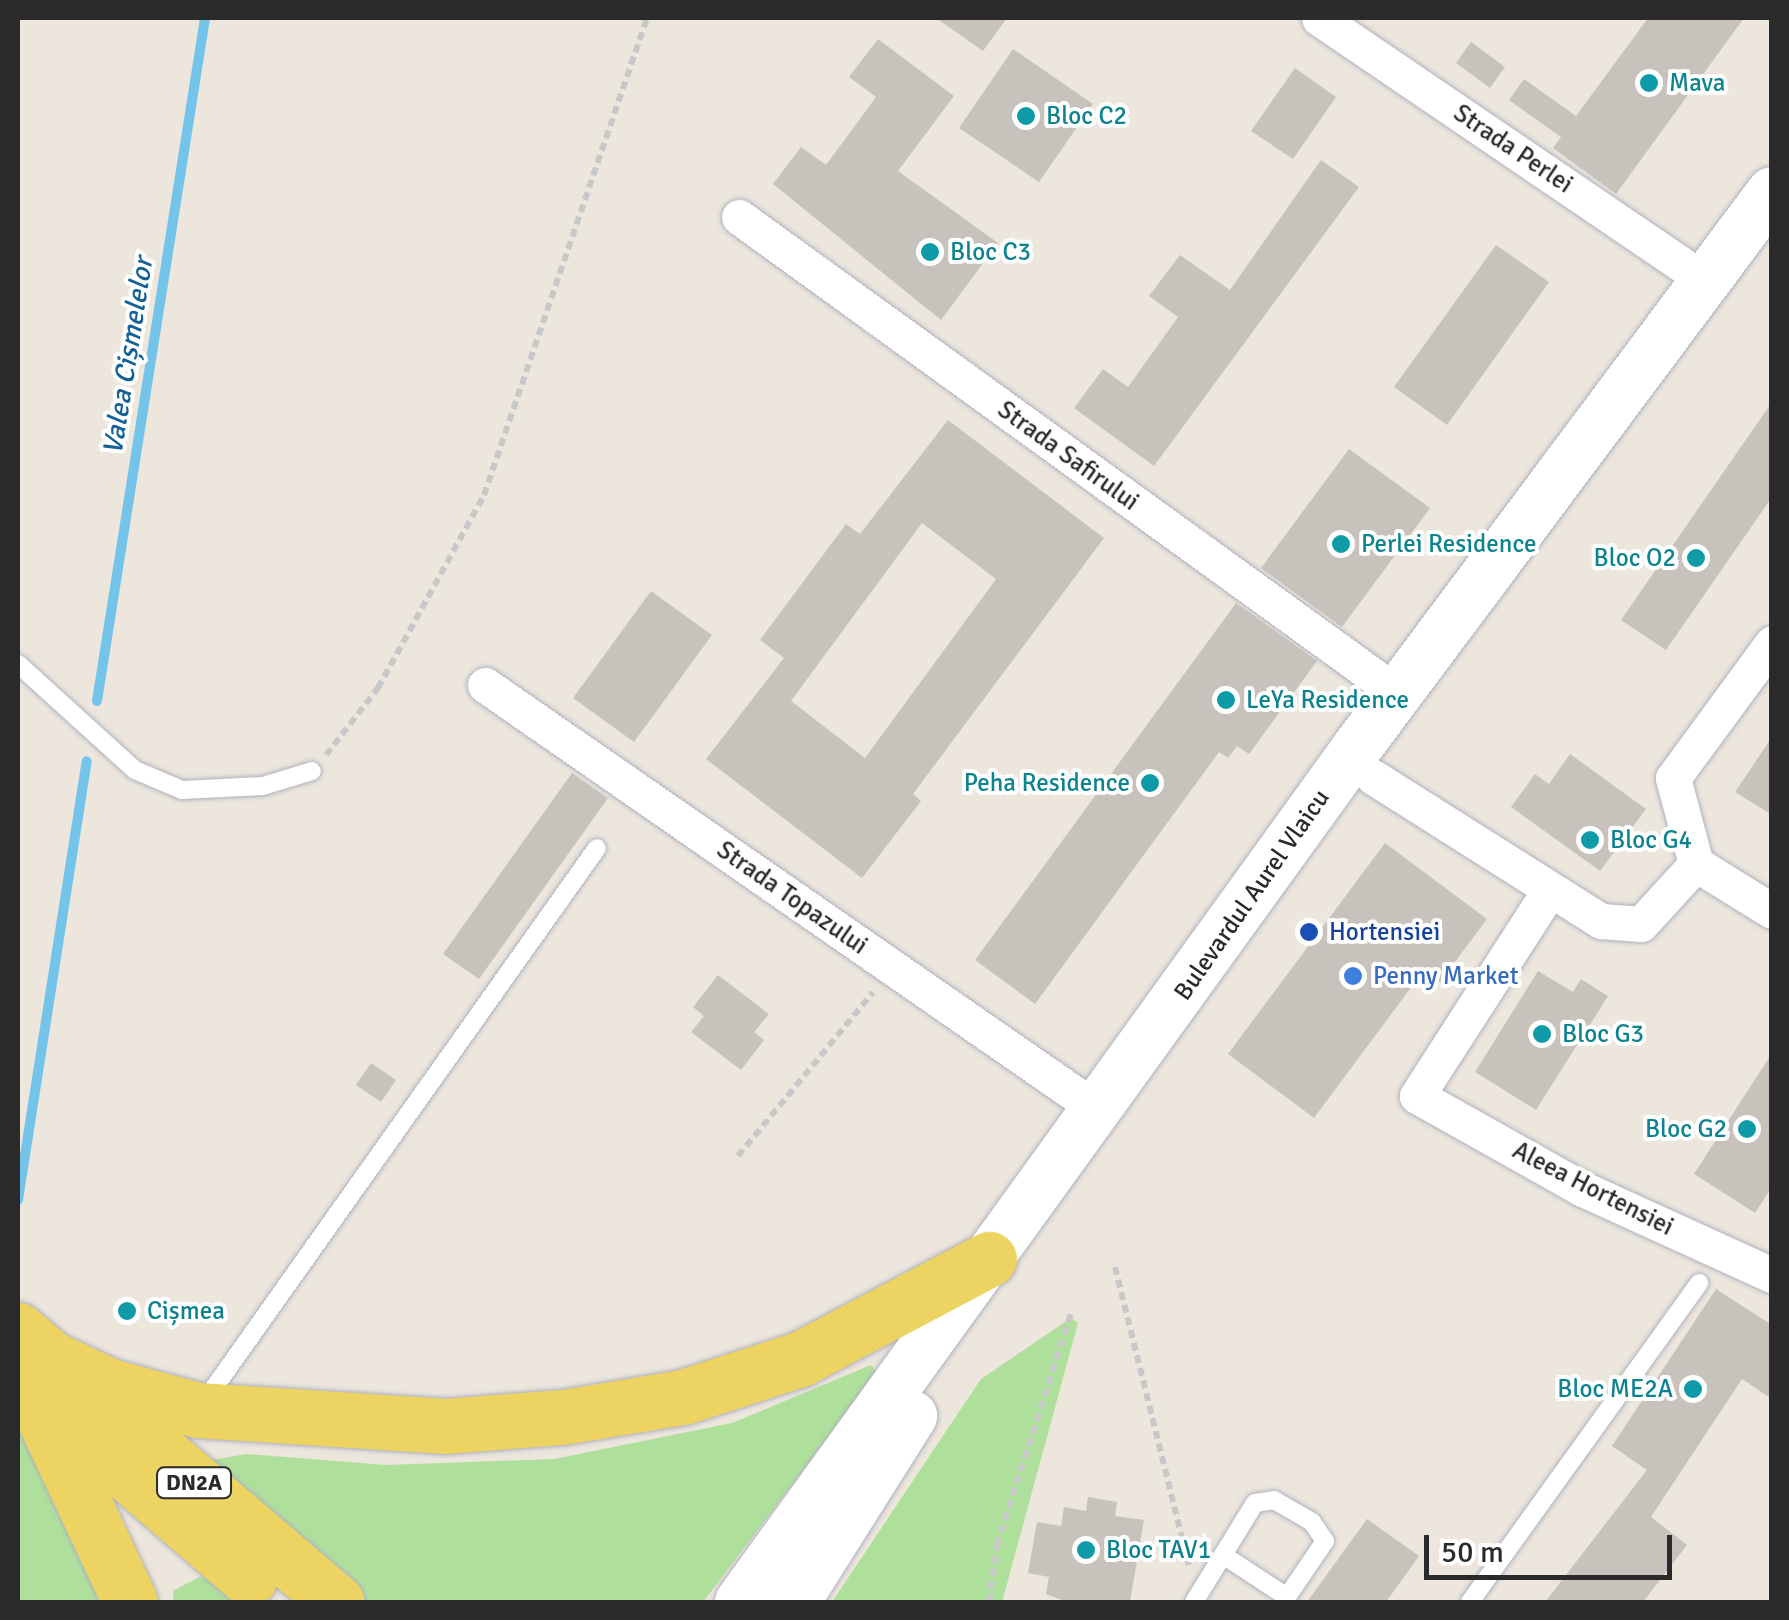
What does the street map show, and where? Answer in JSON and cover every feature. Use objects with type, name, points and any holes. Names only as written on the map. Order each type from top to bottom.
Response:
[{"type":"main road","name":"Bulevardul Aurel Vlaicu","points":[[740,1602],[1397,693],[1772,192]]},
{"type":"main road","name":"Bulevardul Aurel Vlaicu","points":[[795,1602],[941,1371],[1772,233]]},
{"type":"main road","points":[[30,1365],[198,1410],[445,1426],[683,1398],[800,1359],[989,1259]]},
{"type":"main road","points":[[30,1365],[130,1602]]},
{"type":"main road","name":"DN2A","points":[[30,1365],[278,1602]]},
{"type":"main road","name":"DN2A","points":[[30,1365],[337,1602]]},
{"type":"street","name":"Strada Perlei","points":[[1319,18],[1706,282]]},
{"type":"street","name":"Strada Safirului","points":[[739,217],[1397,693]]},
{"type":"street","points":[[1772,643],[1673,778],[1696,864],[1772,910]]},
{"type":"street","name":"Strada Topazului","points":[[485,685],[1098,1110]]},
{"type":"street","points":[[1373,777],[1601,921],[1640,924],[1696,864]]},
{"type":"street","name":"Aleea Hortensiei","points":[[1549,891],[1418,1096],[1583,1190],[1772,1275]]},
{"type":"lane","points":[[18,664],[135,770],[182,790],[264,786],[312,771]]},
{"type":"lane","points":[[198,1410],[597,848]]},
{"type":"lane","points":[[1470,1602],[1700,1283]]},
{"type":"lane","points":[[1196,1600],[1254,1503],[1274,1500],[1312,1522],[1325,1540],[1286,1600],[1223,1555]]},
{"type":"path","points":[[312,771],[378,688],[484,495],[647,18]]},
{"type":"path","points":[[738,1156],[892,968]]},
{"type":"path","points":[[1114,1267],[1196,1600]]},
{"type":"path","points":[[989,1602],[997,1545],[1071,1313]]},
{"type":"green space","points":[[1071,1318],[1078,1323],[1002,1602],[832,1602],[981,1379]]},
{"type":"green space","points":[[871,1365],[877,1373],[703,1602],[362,1602],[211,1460],[247,1454],[385,1465],[554,1459],[732,1423]]},
{"type":"green space","points":[[18,1429],[32,1442],[108,1602],[18,1602]]},
{"type":"green space","points":[[200,1577],[221,1584],[244,1602],[173,1602],[174,1590]]},
{"type":"building","points":[[936,18],[1007,18],[983,51]]},
{"type":"building","name":"Mava","points":[[1648,18],[1744,18],[1616,194],[1553,148],[1561,137],[1509,100],[1524,79],[1576,116]]},
{"type":"building","points":[[878,39],[954,96],[898,171],[998,243],[941,320],[773,184],[801,147],[826,165],[876,97],[849,77]]},
{"type":"building","points":[[1471,42],[1505,67],[1490,88],[1456,63]]},
{"type":"building","name":"Bloc C2","points":[[1013,49],[1093,104],[1039,182],[959,128]]},
{"type":"building","points":[[1295,68],[1336,97],[1293,159],[1251,131]]},
{"type":"building","points":[[1321,160],[1359,187],[1154,466],[1074,408],[1103,369],[1128,387],[1178,317],[1149,296],[1180,255],[1230,290]]},
{"type":"building","points":[[1496,245],[1549,282],[1447,425],[1394,387]]},
{"type":"building","name":"Bloc O2","points":[[1772,402],[1772,497],[1666,650],[1621,620]]},
{"type":"building","points":[[948,420],[1104,538],[913,794],[921,801],[862,878],[706,759],[784,658],[760,640],[846,524],[860,534]],"holes":[[[922,523],[996,579],[865,758],[791,701]]]},
{"type":"building","name":"Perlei Residence","points":[[1349,449],[1430,508],[1342,627],[1261,568]]},
{"type":"building","points":[[651,591],[712,635],[634,742],[573,698]]},
{"type":"building","points":[[1236,603],[1317,661],[1249,754],[1237,746],[1228,758],[1219,752],[1035,1004],[975,960]]},
{"type":"building","points":[[1772,737],[1772,815],[1735,792]]},
{"type":"building","name":"Bloc G4","points":[[1570,754],[1646,809],[1600,871],[1511,807],[1535,774],[1549,784]]},
{"type":"building","points":[[572,773],[608,798],[479,979],[443,954]]},
{"type":"building","name":"Penny Market","points":[[1385,843],[1487,919],[1440,982],[1424,970],[1314,1118],[1228,1054]]},
{"type":"building","name":"Bloc G3","points":[[1538,971],[1573,992],[1581,979],[1608,996],[1536,1110],[1475,1072]]},
{"type":"building","points":[[718,975],[769,1014],[754,1032],[764,1040],[741,1070],[691,1032],[704,1016],[693,1007]]},
{"type":"building","name":"Bloc G2","points":[[1772,1053],[1772,1187],[1755,1213],[1694,1174]]},
{"type":"building","points":[[371,1063],[396,1080],[381,1102],[356,1085]]},
{"type":"building","name":"Bloc ME2A","points":[[1716,1289],[1772,1325],[1772,1399],[1742,1379],[1651,1517],[1687,1545],[1643,1602],[1545,1602],[1647,1470],[1612,1446]]},
{"type":"building","name":"Bloc TAV1","points":[[1088,1497],[1117,1502],[1115,1516],[1144,1520],[1130,1602],[1067,1602],[1046,1594],[1049,1577],[1028,1573],[1037,1522],[1061,1526],[1064,1507],[1086,1511]]},
{"type":"building","points":[[1367,1519],[1419,1556],[1386,1602],[1307,1602]]},
{"type":"waterway","name":"Valea Cișmelelor","points":[[97,701],[205,18]]},
{"type":"waterway","name":"Valea Cișmelelor","points":[[18,1200],[87,761]]},
{"type":"place","name":"Mava","points":[[1649,83]]},
{"type":"place","name":"Bloc C2","points":[[1026,116]]},
{"type":"place","name":"Bloc C3","points":[[930,252]]},
{"type":"place","name":"Perlei Residence","points":[[1341,544]]},
{"type":"place","name":"Bloc O2","points":[[1696,558]]},
{"type":"place","name":"LeYa Residence","points":[[1226,700]]},
{"type":"place","name":"Peha Residence","points":[[1150,783]]},
{"type":"place","name":"Bloc G4","points":[[1590,840]]},
{"type":"place","name":"Hortensiei","points":[[1309,932]]},
{"type":"place","name":"Penny Market","points":[[1353,976]]},
{"type":"place","name":"Bloc G3","points":[[1542,1034]]},
{"type":"place","name":"Bloc G2","points":[[1747,1129]]},
{"type":"place","name":"Cișmea","points":[[127,1311]]},
{"type":"place","name":"Bloc ME2A","points":[[1693,1389]]},
{"type":"place","name":"Bloc TAV1","points":[[1086,1550]]}]
